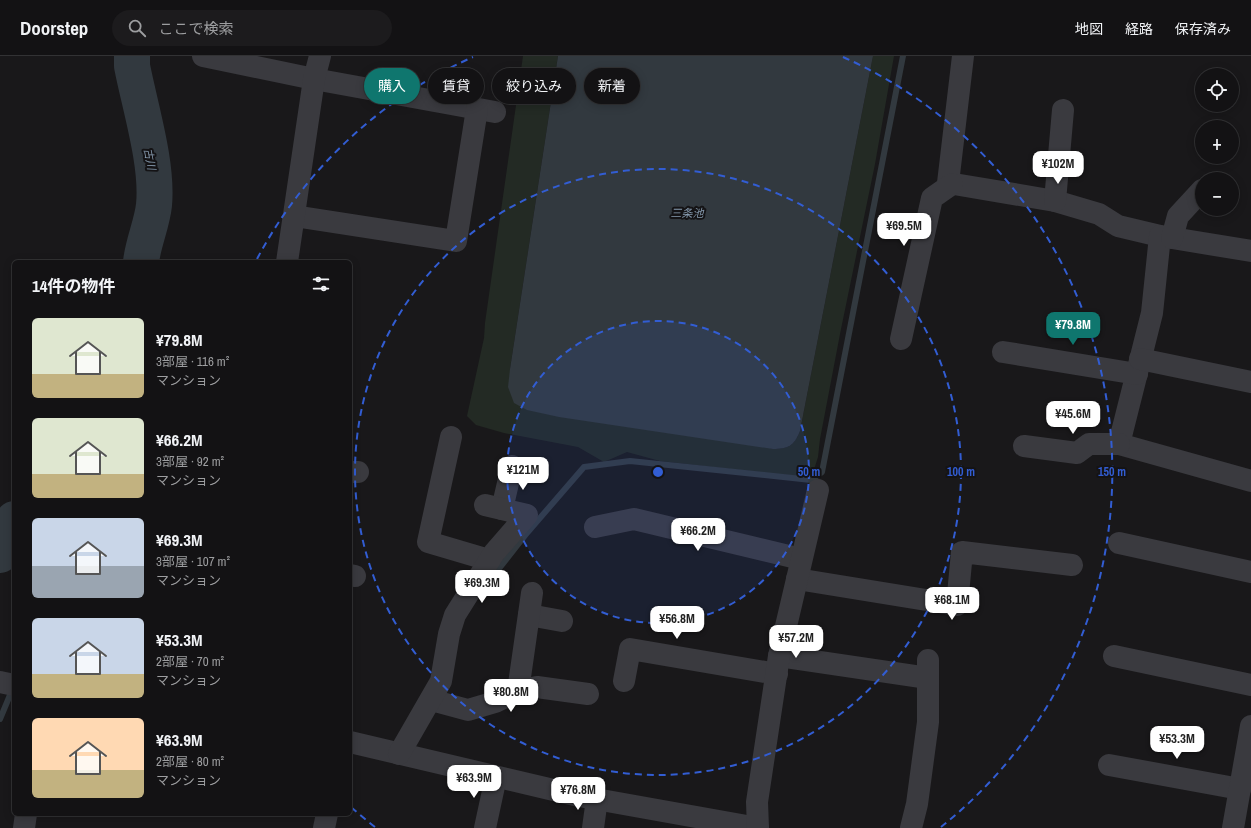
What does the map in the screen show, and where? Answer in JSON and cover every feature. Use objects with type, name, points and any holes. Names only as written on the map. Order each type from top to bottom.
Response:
[{"type":"street","points":[[203,56],[314,79],[486,111],[456,241],[294,216]]},
{"type":"street","points":[[287,260],[314,79],[320,56]]},
{"type":"street","points":[[963,56],[948,183],[1055,202],[1099,214],[1118,226],[1166,237],[1251,251]]},
{"type":"street","points":[[1055,202],[1063,110]]},
{"type":"street","points":[[901,339],[932,198],[952,184]]},
{"type":"street","points":[[1120,444],[1152,313],[1166,237],[1178,216],[1195,198]]},
{"type":"street","points":[[1003,352],[1139,366],[1251,382]]},
{"type":"street","points":[[452,437],[428,542],[489,560]]},
{"type":"street","points":[[1024,446],[1077,453],[1089,444],[1120,444],[1251,481]]},
{"type":"street","points":[[399,754],[436,701],[454,615],[489,560],[528,515],[494,507],[512,466]]},
{"type":"street","points":[[352,742],[496,777],[597,799],[758,828],[757,802],[778,665],[818,490]]},
{"type":"street","points":[[595,527],[634,519],[799,569],[957,605],[962,552],[1072,565]]},
{"type":"street","points":[[1119,543],[1251,572]]},
{"type":"street","points":[[518,691],[532,593]]},
{"type":"street","points":[[529,615],[562,621]]},
{"type":"street","points":[[624,681],[630,649],[778,665],[928,669],[928,722],[917,804],[911,828]]},
{"type":"street","points":[[1114,656],[1251,685]]},
{"type":"street","points":[[0,682],[12,685]]},
{"type":"street","points":[[436,701],[468,710],[495,702],[518,691],[537,687],[588,694]]},
{"type":"street","points":[[1233,828],[1251,727]]},
{"type":"street","points":[[1109,765],[1240,789]]},
{"type":"street","points":[[485,828],[496,777]]},
{"type":"street","points":[[593,828],[597,799]]},
{"type":"street","points":[[24,828],[26,816]]},
{"type":"street","points":[[324,828],[327,816]]},
{"type":"shaded area","points":[[523,56],[558,56],[556,68],[521,68]]},
{"type":"shaded area","points":[[873,56],[894,56],[875,164],[840,334],[820,439],[818,457],[812,476],[803,477],[660,461],[627,452],[604,462],[578,447],[504,433],[476,425],[467,416],[484,338],[516,104],[551,104],[510,369],[773,449],[790,446],[800,431]]},
{"type":"water","name":"三条池","points":[[558,56],[873,56],[800,431],[790,446],[773,449],[559,417],[527,410],[514,403],[508,387],[510,369],[551,104],[576,104],[576,68],[556,68]]},
{"type":"waterway","name":"古川","points":[[132,56],[132,66],[148,136],[155,189],[153,212],[141,260]]},
{"type":"waterway","points":[[486,585],[527,533],[584,467],[630,461],[811,480],[822,472],[903,56]]},
{"type":"waterway","name":"古川","points":[[0,555],[12,524]]},
{"type":"waterway","points":[[0,719],[10,695],[12,696]]}]
